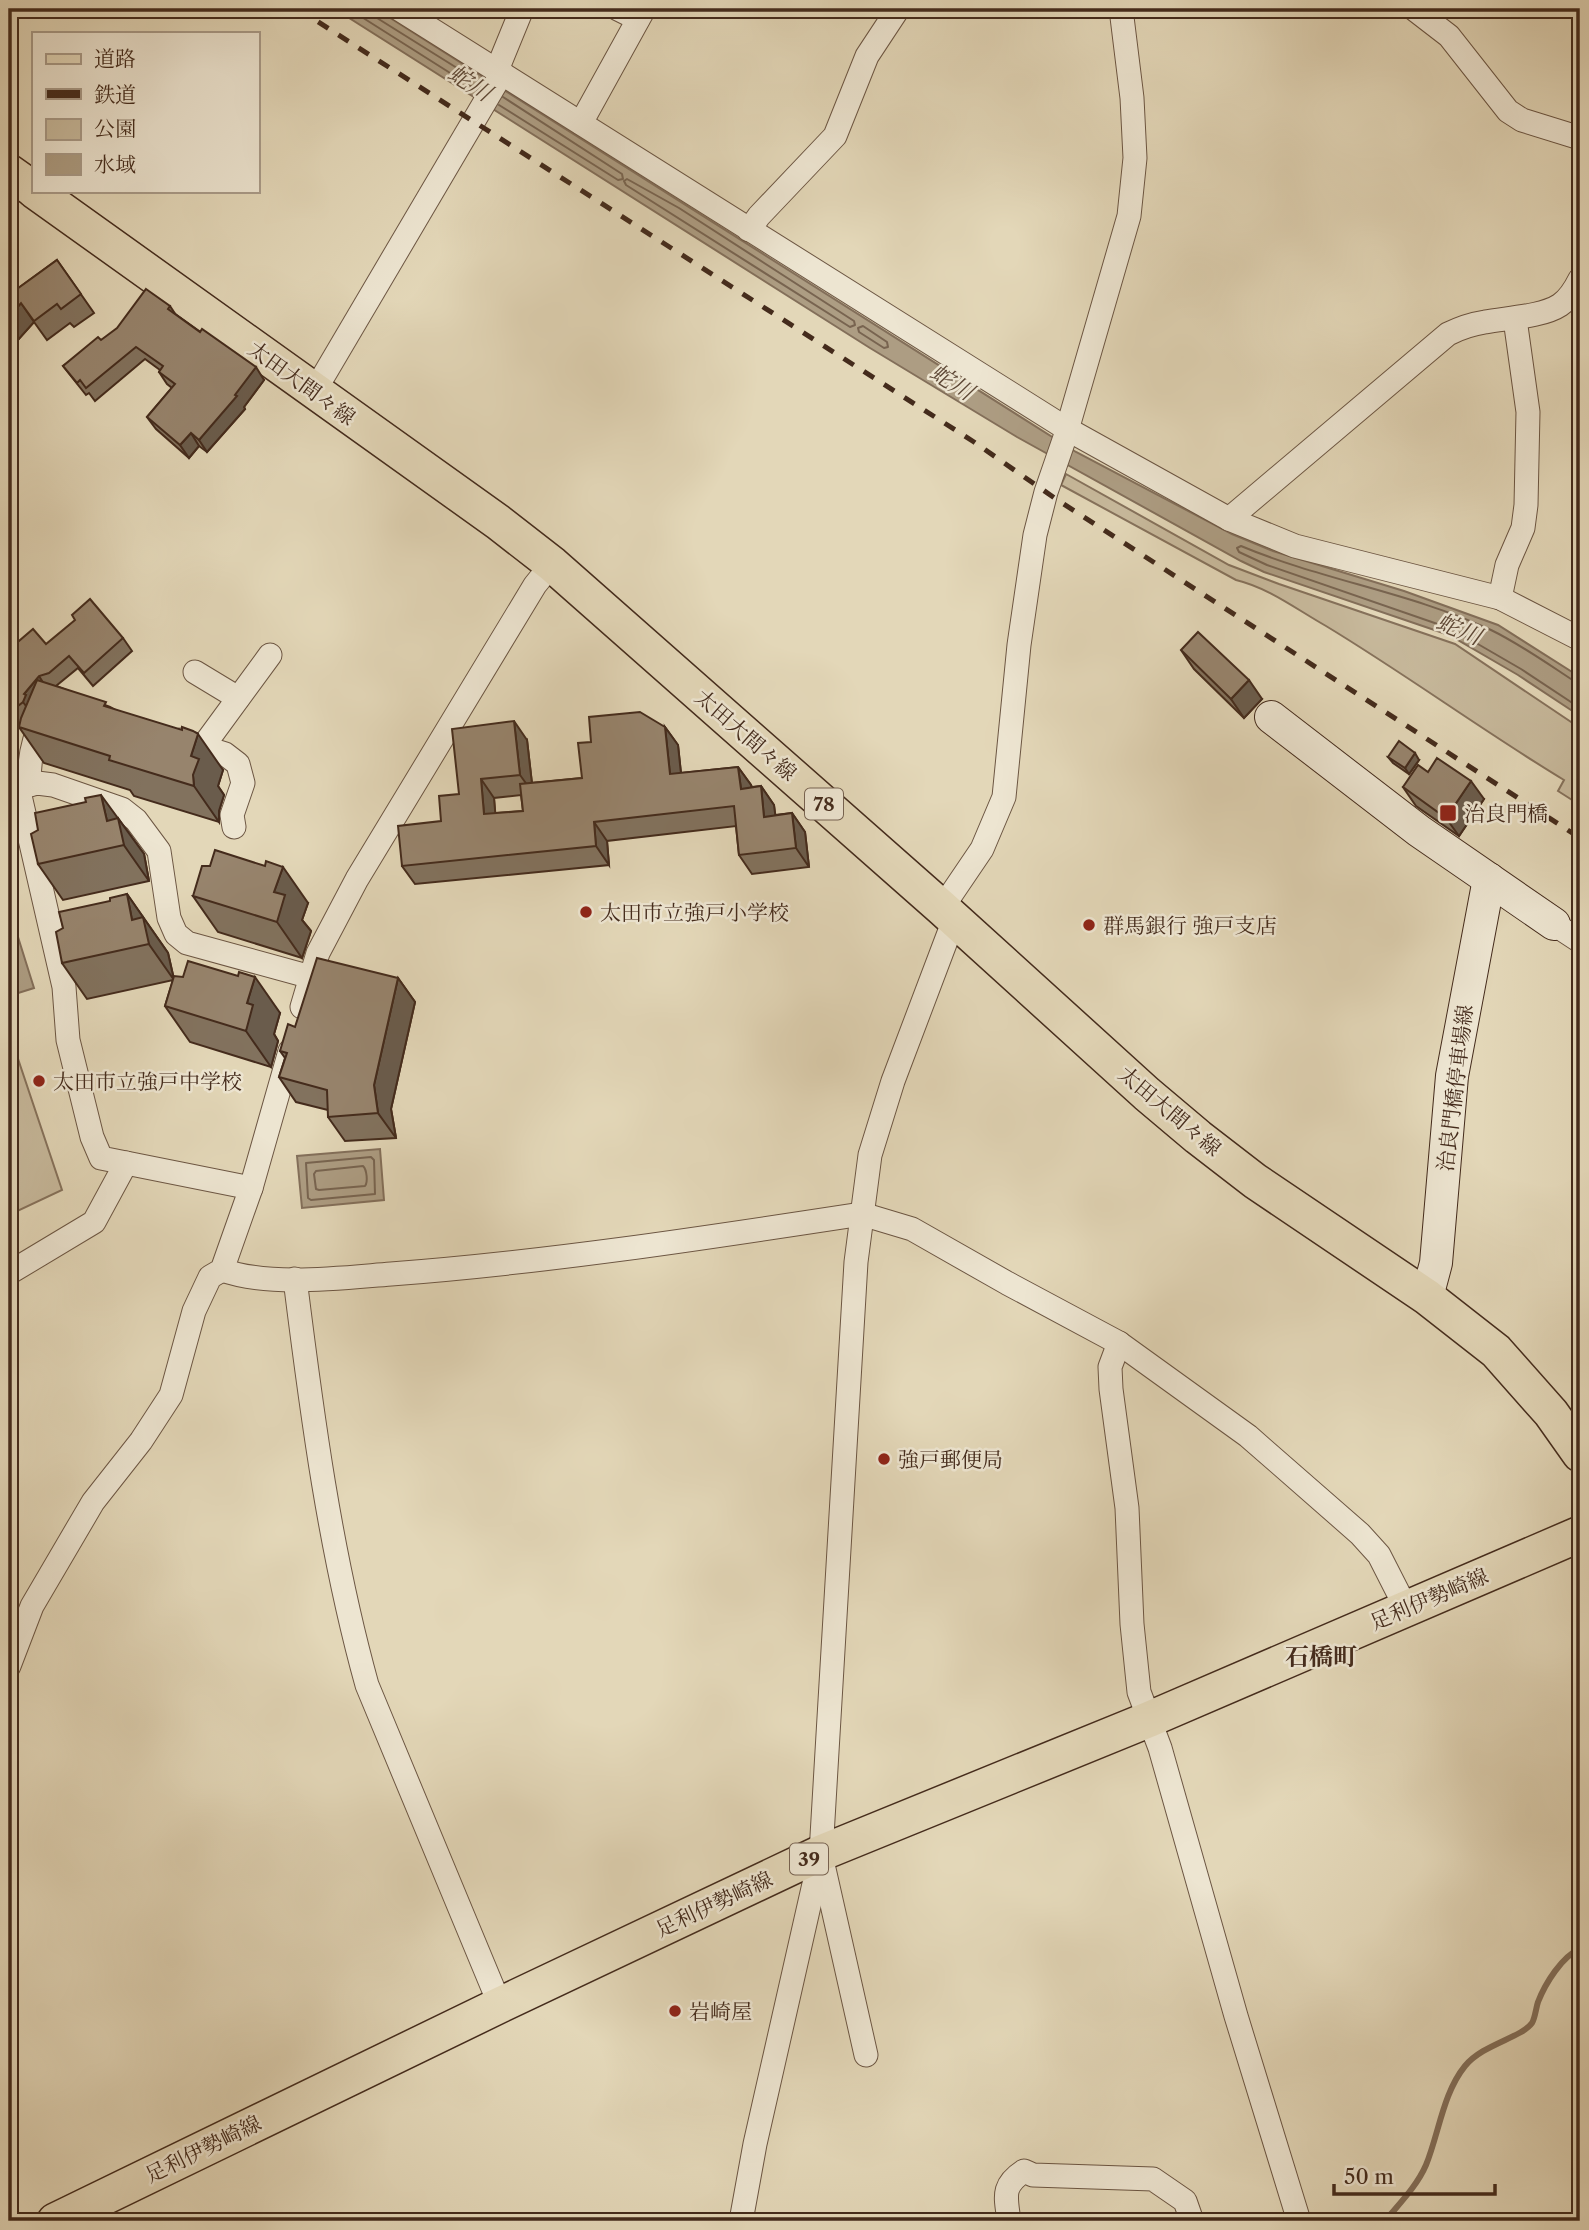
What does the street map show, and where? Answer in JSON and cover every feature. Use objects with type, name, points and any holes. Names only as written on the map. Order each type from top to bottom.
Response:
[{"type":"main road","name":"太田大間々線","points":[[9,172],[32,189]]},
{"type":"main road","name":"太田大間々線","points":[[37,192],[498,522],[552,564],[1198,1137],[1255,1181],[1427,1297],[1496,1351],[1551,1413],[1580,1454]]},
{"type":"main road","points":[[1271,716],[1419,831],[1554,924]]},
{"type":"main road","name":"治良門橋停車場線","points":[[1427,1297],[1436,1263],[1452,1076],[1489,879]]},
{"type":"main road","name":"足利伊勢崎線","points":[[55,2221],[821,1853],[1150,1718],[1580,1534]]},
{"type":"street","points":[[400,9],[1066,433],[1229,519],[1295,546],[1500,598],[1578,635]]},
{"type":"street","points":[[314,392],[480,109],[499,74],[522,9]]},
{"type":"street","points":[[749,230],[835,136],[867,56],[898,9]]},
{"type":"street","points":[[741,2221],[754,2144],[821,1853],[856,1262],[870,1155],[893,1081],[948,933],[949,916],[999,814],[1004,797],[1019,645],[1038,524],[1129,216],[1135,158],[1132,97],[1121,9]]},
{"type":"street","points":[[1414,9],[1450,36],[1508,111],[1522,120],[1580,138]]},
{"type":"street","points":[[581,123],[633,12]]},
{"type":"street","points":[[1229,519],[1448,334],[1463,327],[1515,319],[1559,306],[1573,292],[1580,279]]},
{"type":"street","points":[[1500,598],[1507,565],[1523,528],[1526,505],[1528,412],[1515,319]]},
{"type":"street","points":[[9,1666],[32,1606],[93,1502],[141,1441],[171,1395],[194,1311],[210,1277],[222,1270],[251,1188],[318,953],[357,880],[535,585],[552,564]]},
{"type":"street","points":[[204,749],[270,655]]},
{"type":"street","points":[[195,672],[238,698]]},
{"type":"street","points":[[56,701],[37,730],[29,771],[19,788],[64,987],[68,1040],[92,1137],[101,1158],[251,1188]]},
{"type":"street","points":[[166,735],[225,754],[238,764],[243,783],[232,815],[234,827]]},
{"type":"street","points":[[19,788],[37,783],[53,785],[122,809],[136,820],[159,851],[167,912],[176,934],[187,943],[311,977]]},
{"type":"street","points":[[142,918],[167,912]]},
{"type":"street","points":[[1554,924],[1580,941]]},
{"type":"street","points":[[51,939],[77,933]]},
{"type":"street","points":[[9,1273],[94,1222],[126,1163]]},
{"type":"street","points":[[222,1270],[239,1276],[295,1279],[450,1270],[561,1259],[862,1214],[912,1229],[1119,1343],[1248,1436],[1360,1534],[1379,1555],[1406,1608]]},
{"type":"street","points":[[295,1279],[322,1480],[352,1631],[367,1685],[500,2005]]},
{"type":"street","points":[[1119,1343],[1110,1367],[1111,1389],[1127,1508],[1139,1692],[1150,1718],[1236,2016],[1299,2221]]},
{"type":"street","points":[[821,1853],[866,2055]]},
{"type":"street","points":[[1009,2221],[1006,2190],[1009,2183],[1024,2171],[1033,2175],[1153,2179],[1185,2201],[1192,2221]]},
{"type":"green space","points":[[1066,474],[1229,565],[1455,644],[1580,728],[1580,805],[1558,791],[1564,780],[1386,664],[1282,600],[1260,588],[1236,580],[1061,485]]},
{"type":"green space","points":[[9,1038],[62,1190],[9,1215]]},
{"type":"water","name":"蛇川","points":[[335,9],[376,9],[1076,452],[1232,534],[1273,551],[1404,591],[1498,625],[1580,677],[1580,716],[1518,675],[1449,635],[1264,572],[1017,437],[870,348]]},
{"type":"water","points":[[18,937],[34,988],[9,996],[9,940]]},
{"type":"water","points":[[380,1149],[384,1200],[302,1208],[297,1156]]},
{"type":"building","points":[[57,260],[81,294],[61,309],[57,304],[34,321],[21,303],[9,317],[9,281],[17,289]]},
{"type":"building","points":[[146,289],[200,332],[202,329],[256,367],[235,395],[237,396],[199,440],[191,433],[180,445],[147,417],[175,384],[159,372],[163,366],[136,347],[86,388],[80,380],[77,383],[63,366],[98,337],[101,340],[117,328]]},
{"type":"building","points":[[90,599],[123,638],[84,673],[69,656],[49,673],[39,676],[24,694],[26,695],[23,702],[9,713],[9,661],[17,654],[12,647],[33,629],[46,644],[75,620],[72,615]]},
{"type":"building","points":[[1198,632],[1249,680],[1231,699],[1181,650]]},
{"type":"building","points":[[37,680],[106,702],[104,706],[182,730],[182,727],[198,734],[191,756],[199,759],[193,775],[194,786],[109,760],[110,756],[19,727]]},
{"type":"building","points":[[640,712],[665,727],[670,774],[738,767],[741,789],[761,786],[764,817],[792,813],[796,848],[739,855],[734,806],[594,822],[596,846],[402,866],[398,826],[441,821],[439,796],[459,794],[452,729],[514,721],[520,775],[481,779],[484,814],[523,811],[520,784],[582,778],[578,743],[591,742],[589,717]]},
{"type":"building","points":[[1399,741],[1415,753],[1405,768],[1388,757]]},
{"type":"building","points":[[1437,758],[1471,781],[1446,818],[1403,787],[1418,765],[1428,772]]},
{"type":"building","points":[[101,795],[107,821],[118,818],[124,845],[38,864],[31,834],[38,830],[35,813],[86,802],[85,798]]},
{"type":"building","points":[[215,850],[265,866],[266,861],[283,867],[274,892],[285,895],[277,922],[193,896],[202,866],[210,866]]},
{"type":"building","points":[[127,894],[132,920],[143,917],[149,944],[62,963],[56,932],[63,928],[59,912],[110,901],[110,898]]},
{"type":"building","points":[[317,958],[398,978],[374,1085],[378,1113],[328,1117],[327,1090],[279,1077],[287,1053],[280,1051],[288,1024],[295,1027]]},
{"type":"building","points":[[188,961],[238,976],[239,972],[255,977],[247,1003],[253,1005],[246,1031],[165,1006],[174,976],[183,977]]},
{"type":"waterway","points":[[1385,2221],[1422,2173],[1451,2088],[1465,2066],[1482,2052],[1519,2033],[1532,2023],[1538,2002],[1550,1979],[1561,1964],[1580,1949]]},
{"type":"railway","points":[[298,9],[974,442],[1056,499],[1580,838]]},
{"type":"place","name":"治良門橋","points":[[1448,813]]},
{"type":"place","name":"太田市立強戸小学校","points":[[586,912]]},
{"type":"place","name":"群馬銀行 強戸支店","points":[[1089,925]]},
{"type":"place","name":"太田市立強戸中学校","points":[[39,1081]]},
{"type":"place","name":"強戸郵便局","points":[[884,1459]]},
{"type":"place","name":"岩崎屋","points":[[675,2011]]},
{"type":"district","name":"石橋町","points":[[1321,1656]]}]
